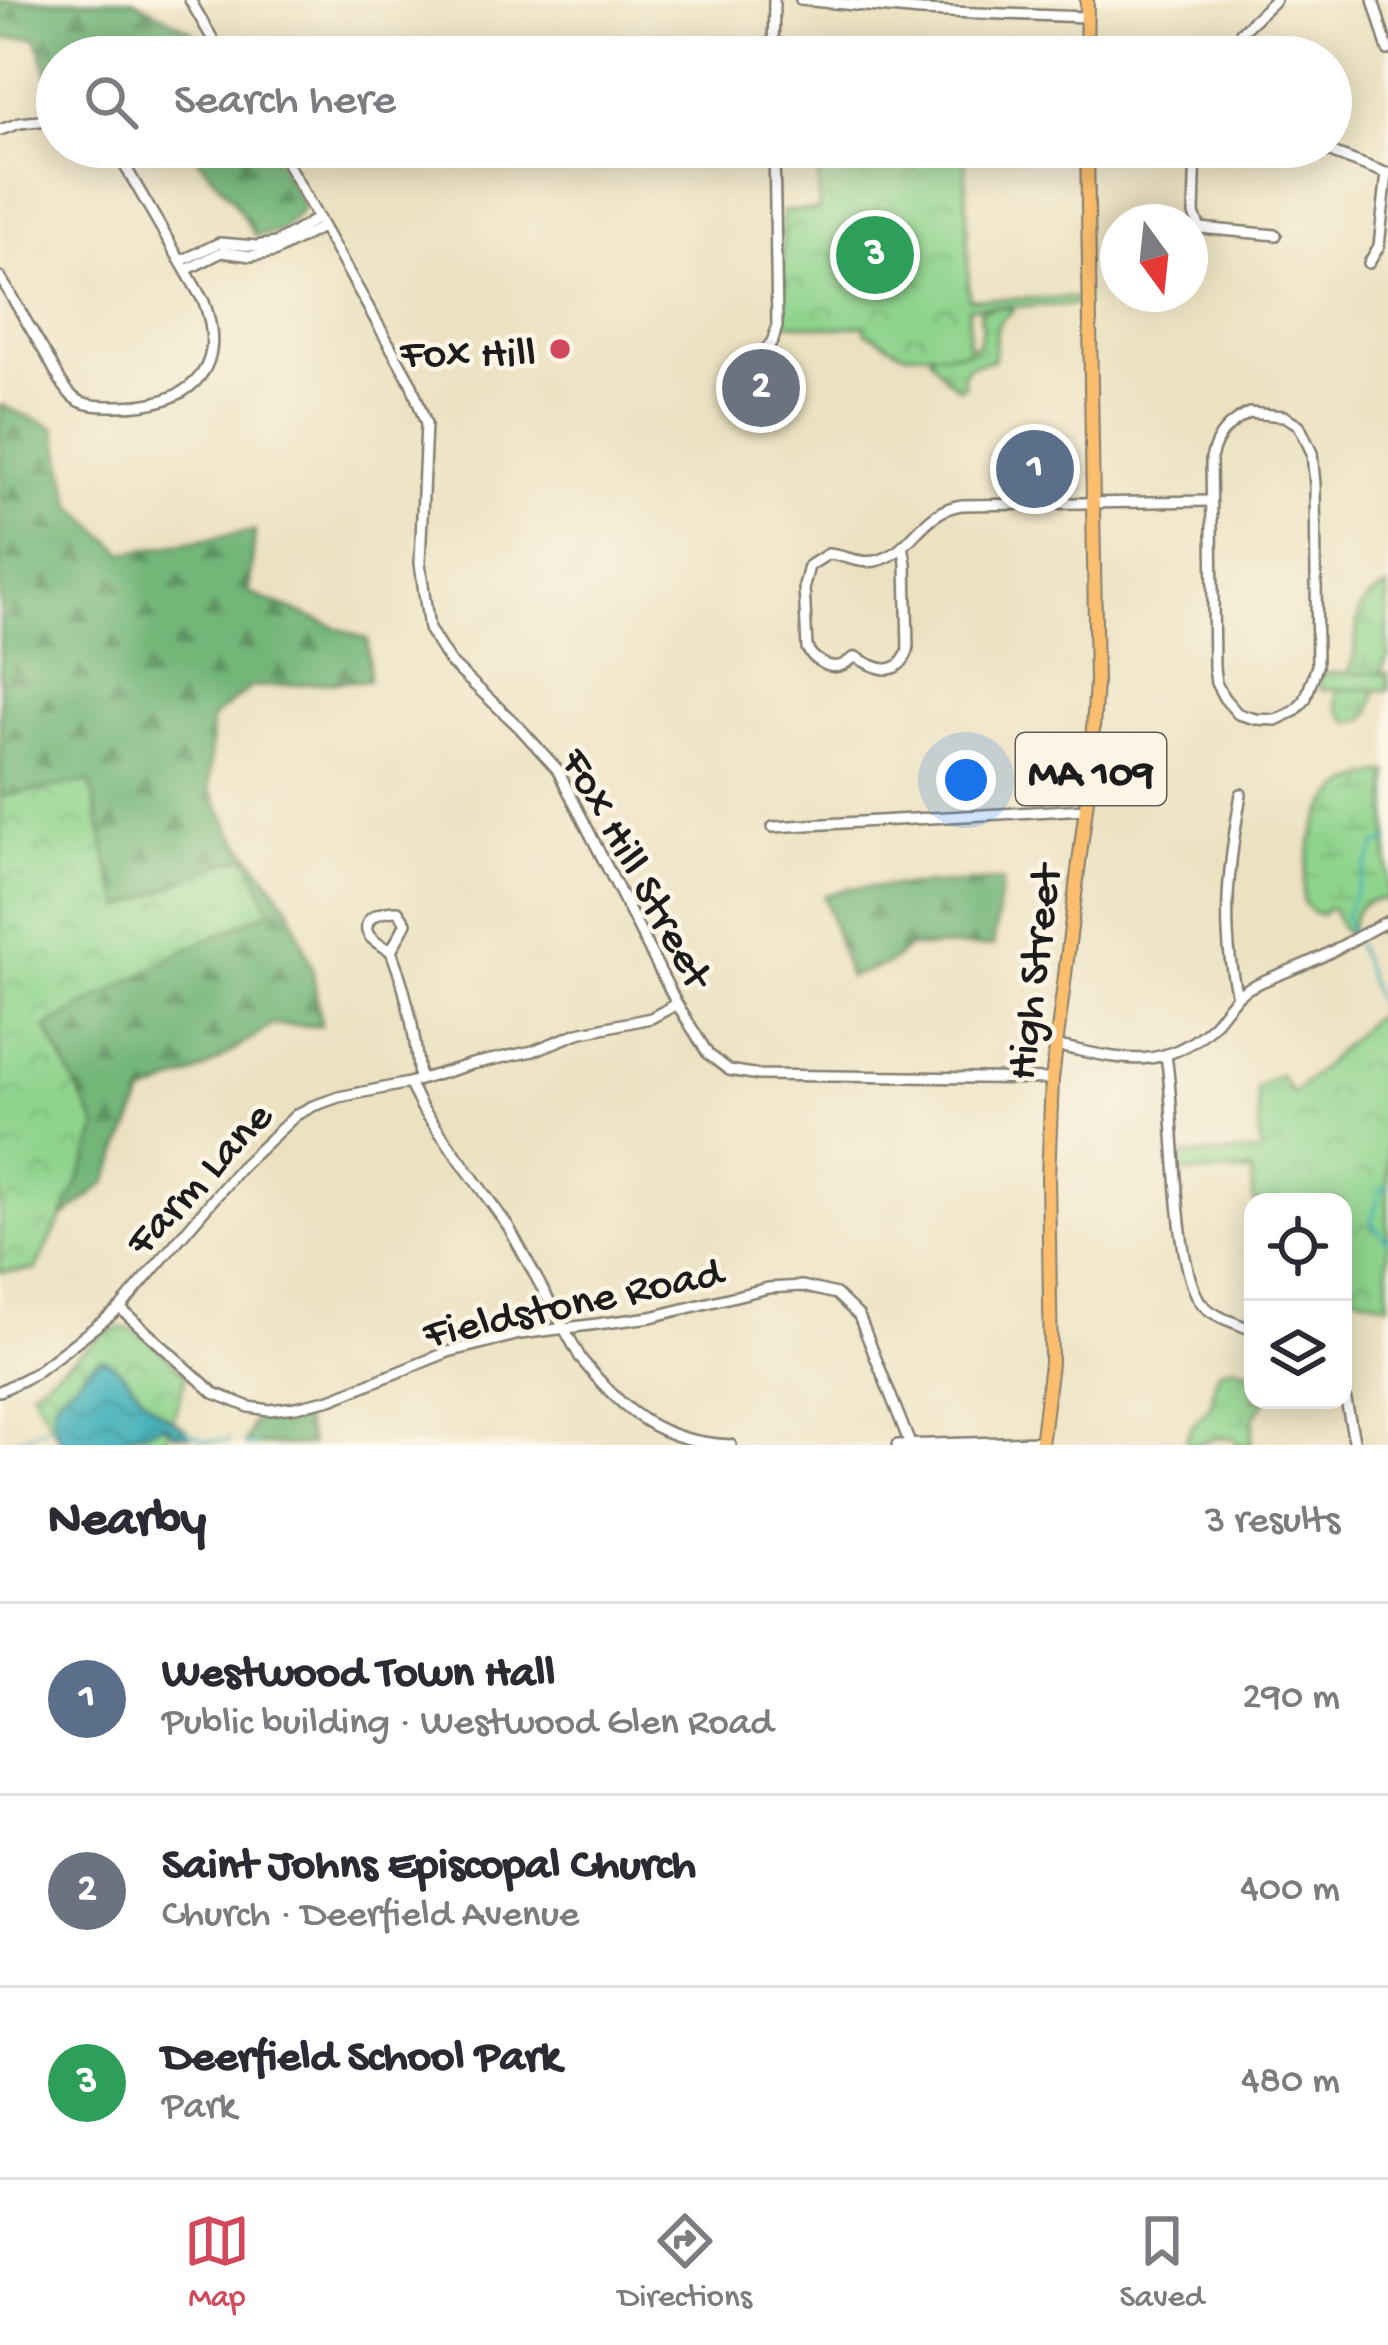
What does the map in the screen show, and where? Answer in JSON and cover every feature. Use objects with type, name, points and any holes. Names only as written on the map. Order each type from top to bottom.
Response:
[{"type":"main road","points":[[1087,0],[1087,36]]},
{"type":"main road","name":"High Street","points":[[1041,1443],[1051,1363],[1048,1178],[1052,1079],[1087,809],[1096,682],[1087,168]]},
{"type":"street","points":[[190,0],[211,36]]},
{"type":"street","points":[[773,36],[774,0]]},
{"type":"street","points":[[801,0],[1087,17]]},
{"type":"street","points":[[1240,36],[1275,0]]},
{"type":"street","points":[[1373,0],[1388,50]]},
{"type":"street","points":[[0,130],[36,121]]},
{"type":"street","points":[[1352,160],[1387,173],[1379,246],[1369,262]]},
{"type":"street","points":[[0,277],[70,394],[83,403],[127,406],[166,401],[193,384],[203,373],[214,338],[212,322],[126,168]]},
{"type":"street","name":"Fox Hill Street","points":[[290,168],[424,414],[427,437],[420,563],[429,629],[449,661],[557,769],[676,1004],[708,1054],[729,1070],[759,1075],[1052,1079]]},
{"type":"street","points":[[766,350],[777,326],[774,168]]},
{"type":"street","points":[[1195,168],[1194,214],[1200,228],[1276,235]]},
{"type":"street","points":[[183,265],[219,243],[256,246],[320,223]]},
{"type":"street","points":[[1250,413],[1268,413],[1299,425],[1312,453],[1315,485],[1317,666],[1305,700],[1276,720],[1238,714],[1216,682],[1211,501],[1211,458],[1215,441],[1229,423],[1250,413]]},
{"type":"street","points":[[903,545],[908,651],[904,662],[896,668],[873,667],[856,657],[831,666],[811,656],[804,586],[808,566],[828,554],[878,561],[903,545],[932,516],[954,506],[1211,501]]},
{"type":"street","points":[[1237,996],[1226,907],[1240,794]]},
{"type":"street","points":[[773,827],[1087,809]]},
{"type":"street","points":[[391,951],[406,923],[392,910],[373,917],[368,932],[391,951],[400,976],[417,1048],[414,1082],[422,1108],[508,1226],[580,1359],[646,1424],[686,1440],[731,1445]]},
{"type":"street","points":[[1057,1046],[1134,1060],[1166,1056],[1211,1028],[1237,996],[1252,986],[1320,958],[1388,921]]},
{"type":"street","name":"Farm Lane","points":[[0,1391],[34,1374],[120,1308],[241,1167],[296,1115],[339,1097],[414,1082],[533,1051],[578,1033],[651,1018],[676,1004]]},
{"type":"street","points":[[1166,1056],[1184,1260],[1202,1303],[1215,1315],[1244,1326]]},
{"type":"street","name":"Fieldstone Road","points":[[120,1308],[214,1393],[269,1410],[331,1399],[448,1352],[520,1334],[651,1317],[768,1288],[823,1289],[836,1294],[860,1316],[910,1444]]},
{"type":"street","points":[[1347,1409],[1354,1445]]},
{"type":"street","points":[[897,1445],[1041,1443]]},
{"type":"green space","points":[[0,0],[134,0],[196,36],[36,36],[0,39]]},
{"type":"green space","points":[[206,168],[282,168],[304,208],[279,232],[255,236]]},
{"type":"green space","points":[[818,168],[966,168],[969,299],[1081,298],[1081,305],[969,307],[968,352],[903,353],[866,333],[865,325],[838,328],[784,323],[782,212],[819,210]]},
{"type":"green space","points":[[1013,308],[997,327],[993,360],[970,365],[963,372],[964,386],[959,388],[930,357],[934,352],[978,344],[980,311]]},
{"type":"green space","points":[[0,405],[55,428],[72,505],[124,553],[255,531],[249,593],[368,640],[369,680],[251,687],[212,718],[209,788],[232,832],[288,905],[312,967],[321,1026],[272,1025],[203,1070],[144,1095],[106,1183],[0,1268]]},
{"type":"green space","points":[[1388,588],[1388,657],[1371,711],[1364,720],[1350,722],[1336,699],[1352,662],[1358,619],[1366,602]]},
{"type":"green space","points":[[1321,673],[1388,673],[1388,690],[1320,689]]},
{"type":"green space","points":[[1388,772],[1388,900],[1359,907],[1349,935],[1333,910],[1322,915],[1303,901],[1309,853],[1319,821],[1333,798],[1355,782]]},
{"type":"green space","points":[[90,782],[123,908],[247,856],[270,911],[187,949],[46,1027],[97,1127],[78,1183],[35,1270],[0,1272],[0,796]]},
{"type":"green space","points":[[1002,881],[993,946],[909,947],[888,964],[849,977],[824,896],[849,888]]},
{"type":"green space","points":[[1388,1013],[1388,1305],[1352,1293],[1352,1193],[1253,1193],[1251,1172],[1179,1173],[1179,1156],[1261,1152],[1257,1088],[1280,1075],[1293,1095],[1372,1018]]},
{"type":"green space","points":[[123,1328],[149,1340],[186,1376],[165,1445],[63,1445],[31,1390],[108,1331]]},
{"type":"green space","points":[[1222,1369],[1244,1369],[1244,1409],[1260,1409],[1254,1416],[1251,1445],[1223,1437],[1189,1445],[1186,1439],[1211,1405]]},
{"type":"green space","points":[[303,1419],[311,1445],[245,1445],[253,1421]]},
{"type":"water","points":[[101,1358],[122,1372],[151,1405],[191,1434],[174,1434],[164,1425],[127,1437],[118,1445],[63,1445],[54,1422],[54,1404]]},
{"type":"waterway","points":[[1350,933],[1345,916],[1376,846],[1388,841]]},
{"type":"waterway","points":[[1356,944],[1388,1034]]},
{"type":"waterway","points":[[1388,1188],[1381,1189],[1371,1222],[1388,1241]]},
{"type":"waterway","points":[[17,1440],[57,1422]]},
{"type":"waterway","points":[[186,1431],[207,1441],[230,1441]]},
{"type":"waterway","points":[[244,1443],[256,1445]]},
{"type":"place","name":"Deerfield School Park","points":[[875,255]]},
{"type":"place","name":"Fox Hill","points":[[560,349]]},
{"type":"place","name":"Saint Johns Episcopal Church","points":[[761,388]]},
{"type":"place","name":"Westwood Town Hall","points":[[1035,469]]}]
